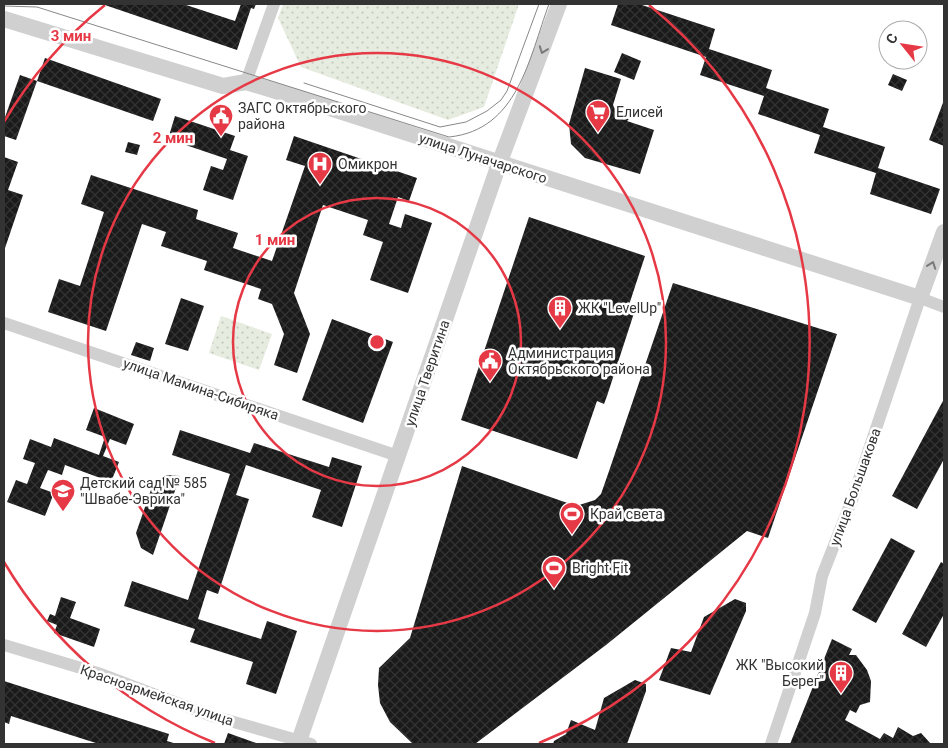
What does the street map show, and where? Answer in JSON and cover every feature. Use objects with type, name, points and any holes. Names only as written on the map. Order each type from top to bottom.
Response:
[{"type":"street","points":[[246,82],[274,4]]},
{"type":"street","name":"улица Тверитина","points":[[303,743],[398,456],[499,164],[559,4]]},
{"type":"street","name":"улица Луначарского","points":[[4,8],[21,24]]},
{"type":"street","name":"улица Луначарского","points":[[4,19],[223,86],[246,82],[499,164],[693,224],[944,307]]},
{"type":"street","name":"улица Большакова","points":[[771,744],[815,613],[822,576],[853,497],[944,232]]},
{"type":"street","name":"улица Мамина-Сибиряка","points":[[4,323],[398,456]]},
{"type":"street","name":"Красноармейская улица","points":[[4,645],[101,674],[209,715],[303,743]]},
{"type":"shaded area","points":[[283,4],[519,4],[484,107],[448,120],[301,67],[278,18]]},
{"type":"shaded area","points":[[221,316],[272,334],[259,370],[209,353]]},
{"type":"building","points":[[102,4],[183,4],[235,21],[241,4],[256,4],[254,9],[251,8],[237,50]]},
{"type":"building","points":[[618,4],[639,4],[715,29],[709,49],[772,70],[766,88],[829,109],[823,127],[885,147],[878,168],[940,189],[931,214],[870,194],[876,173],[814,153],[820,135],[758,114],[764,96],[700,75],[706,57],[611,25]]},
{"type":"building","points":[[622,53],[641,61],[634,80],[614,72]]},
{"type":"building","points":[[45,58],[161,99],[153,121],[37,81]]},
{"type":"building","points":[[585,68],[621,79],[613,105],[615,109],[620,105],[630,118],[627,121],[654,130],[640,174],[585,158],[571,144],[569,124]]},
{"type":"building","points":[[893,74],[907,80],[902,91],[888,85]]},
{"type":"building","points":[[20,75],[37,81],[16,140],[4,136],[4,120]]},
{"type":"building","points":[[944,100],[944,146],[929,140]]},
{"type":"building","points":[[175,116],[235,136],[230,150],[248,156],[233,200],[203,190],[211,166],[223,170],[227,159],[168,139]]},
{"type":"building","points":[[294,136],[417,178],[409,201],[398,197],[389,224],[401,228],[405,214],[432,223],[408,293],[370,280],[383,242],[363,235],[368,220],[323,205],[294,293],[310,334],[297,373],[274,365],[284,334],[272,304],[258,299],[261,289],[204,270],[207,261],[161,246],[166,232],[142,224],[106,331],[48,312],[59,279],[80,286],[104,212],[81,204],[91,175],[198,210],[196,219],[238,233],[233,248],[272,261],[305,166],[286,160]]},
{"type":"building","points":[[128,142],[140,145],[137,155],[125,152]]},
{"type":"building","points":[[4,157],[18,162],[8,190],[23,195],[4,251]]},
{"type":"building","name":"ЖК \"LevelUp\"","points":[[529,217],[645,256],[629,305],[636,307],[607,396],[604,404],[597,401],[577,459],[461,420]]},
{"type":"building","points":[[673,283],[837,334],[768,538],[747,531],[606,645],[475,744],[413,744],[390,722],[380,703],[379,668],[410,638],[462,466],[576,506],[595,500],[601,494]]},
{"type":"building","points":[[181,298],[204,306],[188,351],[165,344]]},
{"type":"building","points":[[332,319],[393,342],[363,423],[302,400]]},
{"type":"building","points":[[136,342],[154,348],[150,361],[131,355]]},
{"type":"building","points":[[944,399],[944,459],[917,509],[892,496]]},
{"type":"building","points":[[94,408],[134,424],[126,445],[110,439],[103,456],[119,462],[111,482],[65,465],[62,475],[48,470],[40,488],[54,493],[45,516],[7,502],[16,480],[27,484],[35,463],[23,459],[30,439],[51,447],[54,438],[99,455],[105,437],[86,430]]},
{"type":"building","points":[[180,430],[250,453],[254,443],[329,467],[332,457],[362,466],[342,527],[312,517],[321,490],[246,465],[236,495],[249,499],[218,594],[207,590],[198,619],[261,639],[267,621],[297,631],[276,694],[246,684],[253,662],[190,642],[195,629],[124,606],[132,581],[188,600],[230,474],[172,455]]},
{"type":"building","points":[[167,475],[180,476],[153,555],[141,548],[136,533],[153,484]]},
{"type":"building","points":[[891,538],[915,551],[876,623],[852,610]]},
{"type":"building","points":[[941,562],[944,564],[944,614],[926,647],[902,634]]},
{"type":"building","points":[[61,597],[76,602],[70,618],[100,629],[94,647],[54,633],[57,625],[47,621],[50,614],[55,616]]},
{"type":"building","points":[[735,599],[746,603],[746,611],[710,695],[659,680],[671,648],[691,652],[704,617]]},
{"type":"building","name":"ЖК \"Высокий Берег\"","points":[[832,639],[852,649],[849,655],[856,655],[867,670],[871,681],[870,702],[860,705],[856,713],[850,710],[845,720],[880,739],[884,733],[893,738],[898,727],[913,736],[921,733],[931,744],[790,744]]},
{"type":"building","points":[[635,680],[646,684],[646,691],[627,744],[553,744],[554,741],[566,734],[571,720],[595,730],[604,698]]},
{"type":"building","points":[[4,681],[169,734],[167,741],[177,744],[99,744],[11,716],[9,724],[4,722]]},
{"type":"building","points":[[228,733],[259,744],[224,744]]},
{"type":"tram line","points":[[304,83],[440,127],[466,122],[487,111],[501,100],[507,91],[539,4]]},
{"type":"tram line","points":[[4,6],[37,7],[449,137],[472,131],[491,121],[506,106],[527,68],[549,4]]},
{"type":"place","name":"Елисей","points":[[598,133]]},
{"type":"place","name":"ЗАГС Октябрьского района","points":[[221,137]]},
{"type":"place","name":"Омикрон","points":[[320,185]]},
{"type":"place","name":"ЖК \"LevelUp\"","points":[[560,329]]},
{"type":"place","name":"Администрация Октябрьского района","points":[[490,382]]},
{"type":"place","name":"Детский сад № 585 \"Швабе-Эврика\"","points":[[63,512]]},
{"type":"place","name":"Край света","points":[[572,535]]},
{"type":"place","name":"Bright Fit","points":[[554,589]]},
{"type":"place","name":"ЖК \"Высокий Берег\"","points":[[841,694]]}]
